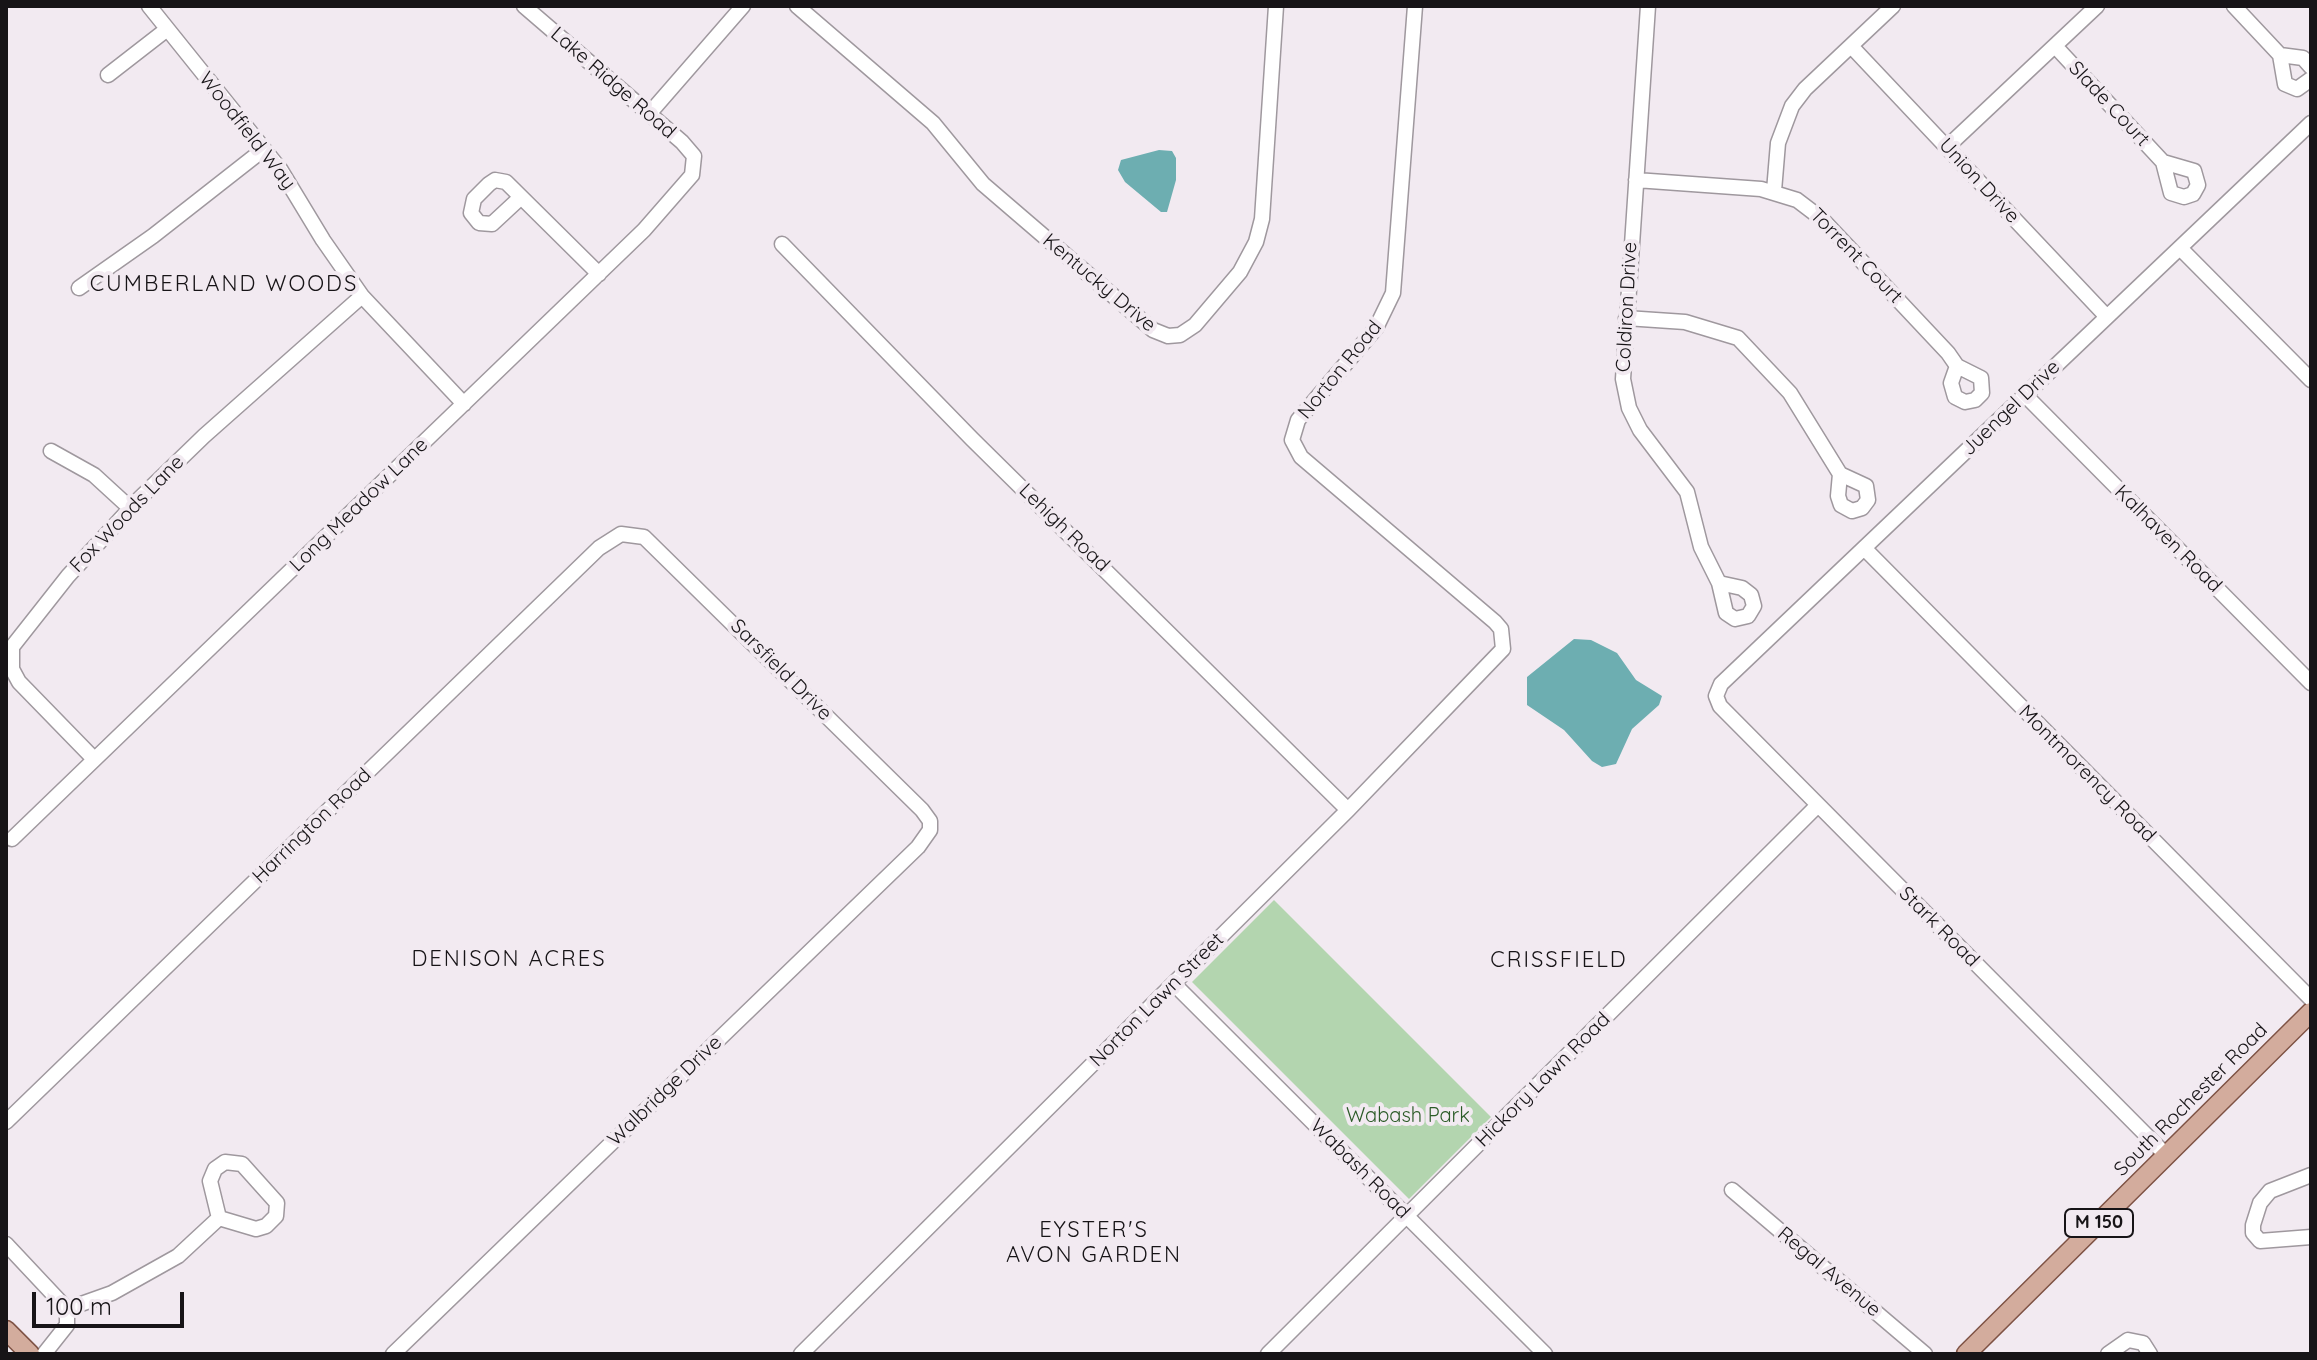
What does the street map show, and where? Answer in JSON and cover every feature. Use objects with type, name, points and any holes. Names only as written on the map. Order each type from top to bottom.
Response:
[{"type":"main road","name":"South Rochester Road","points":[[1966,1354],[2311,1012]]},
{"type":"main road","points":[[6,1330],[30,1354]]},
{"type":"street","name":"Woodfield Way","points":[[149,6],[264,149],[362,296],[464,404]]},
{"type":"street","name":"Lake Ridge Road","points":[[524,6],[690,150],[695,164]]},
{"type":"street","points":[[649,114],[743,6]]},
{"type":"street","name":"Kentucky Drive","points":[[797,6],[933,123],[983,184],[1153,330],[1168,336],[1185,333],[1195,325],[1240,272],[1256,242],[1262,219],[1276,6]]},
{"type":"street","name":"Norton Road","points":[[1415,6],[1393,293],[1376,328],[1298,420],[1292,440],[1297,452],[1308,463],[1495,622],[1504,641]]},
{"type":"street","name":"Coldiron Drive","points":[[1648,6],[1623,379],[1629,408],[1640,430],[1687,492],[1704,555],[1719,583]]},
{"type":"street","points":[[1774,191],[1778,143],[1786,117],[1805,89],[1893,6]]},
{"type":"street","points":[[1947,147],[2097,6]]},
{"type":"street","points":[[2234,6],[2280,55],[2303,58],[2311,67]]},
{"type":"street","points":[[108,75],[166,30]]},
{"type":"street","name":"Union Drive","points":[[1851,46],[2107,317]]},
{"type":"street","name":"Slade Court","points":[[2055,46],[2163,162]]},
{"type":"street","points":[[2280,55],[2281,76],[2289,86],[2302,87],[2311,79]]},
{"type":"street","name":"Juengel Drive","points":[[1716,696],[1721,684],[2311,123]]},
{"type":"street","points":[[79,288],[153,236],[264,149]]},
{"type":"street","name":"Long Meadow Lane","points":[[12,839],[661,213],[692,175],[695,164]]},
{"type":"street","name":"Torrent Court","points":[[1636,180],[1774,191],[1797,200],[1822,219],[1957,366]]},
{"type":"street","points":[[520,198],[599,274]]},
{"type":"street","name":"Lehigh Road","points":[[782,244],[975,442],[1348,810]]},
{"type":"street","points":[[2180,248],[2311,380]]},
{"type":"street","name":"Fox Woods Lane","points":[[94,759],[19,682],[10,657],[17,638],[130,508],[204,436],[362,296]]},
{"type":"street","points":[[1626,318],[1685,322],[1738,338],[1790,393],[1840,474]]},
{"type":"street","name":"Kalhaven Road","points":[[2025,395],[2311,683]]},
{"type":"street","points":[[51,451],[94,475],[130,508]]},
{"type":"street","name":"Sarsfield Drive","points":[[621,534],[638,533],[666,555],[922,810],[931,825]]},
{"type":"street","name":"Harrington Road","points":[[6,1122],[599,548],[621,534]]},
{"type":"street","name":"Montmorency Road","points":[[1864,548],[2311,999]]},
{"type":"street","name":"Norton Lawn Street","points":[[801,1354],[1348,810],[1499,656],[1504,641]]},
{"type":"street","name":"Stark Road","points":[[1716,696],[1720,706],[2166,1155]]},
{"type":"street","name":"Hickory Lawn Road","points":[[1268,1354],[1818,805]]},
{"type":"street","name":"Walbridge Drive","points":[[393,1354],[923,842],[931,825]]},
{"type":"street","name":"Wabash Road","points":[[1174,984],[1545,1354]]},
{"type":"street","points":[[225,1162],[242,1164],[277,1203],[273,1222],[261,1228],[219,1218],[210,1181],[215,1169],[225,1162]]},
{"type":"street","points":[[2311,1175],[2270,1191],[2260,1203],[2253,1233],[2260,1241],[2311,1237]]},
{"type":"street","name":"Regal Avenue","points":[[1732,1190],[1925,1354]]},
{"type":"street","points":[[67,1309],[112,1293],[178,1256],[219,1218]]},
{"type":"street","points":[[6,1244],[67,1309],[67,1325],[44,1354]]},
{"type":"street","points":[[2108,1354],[2128,1340],[2143,1343],[2150,1354]]},
{"type":"green space","name":"Wabash Park","points":[[1274,900],[1491,1117],[1409,1199],[1192,982]]},
{"type":"water","points":[[1159,150],[1172,151],[1176,158],[1176,180],[1167,212],[1161,212],[1125,182],[1118,170],[1121,160]]},
{"type":"water","points":[[1574,639],[1591,640],[1617,653],[1636,680],[1662,696],[1659,705],[1632,729],[1616,764],[1602,767],[1592,761],[1564,730],[1527,705],[1527,677]]},
{"type":"district","name":"CUMBERLAND WOODS","points":[[224,284]]},
{"type":"district","name":"DENISON ACRES","points":[[509,959]]},
{"type":"district","name":"CRISSFIELD","points":[[1559,960]]},
{"type":"district","name":"EYSTER'S AVON GARDEN","points":[[1094,1242]]}]
